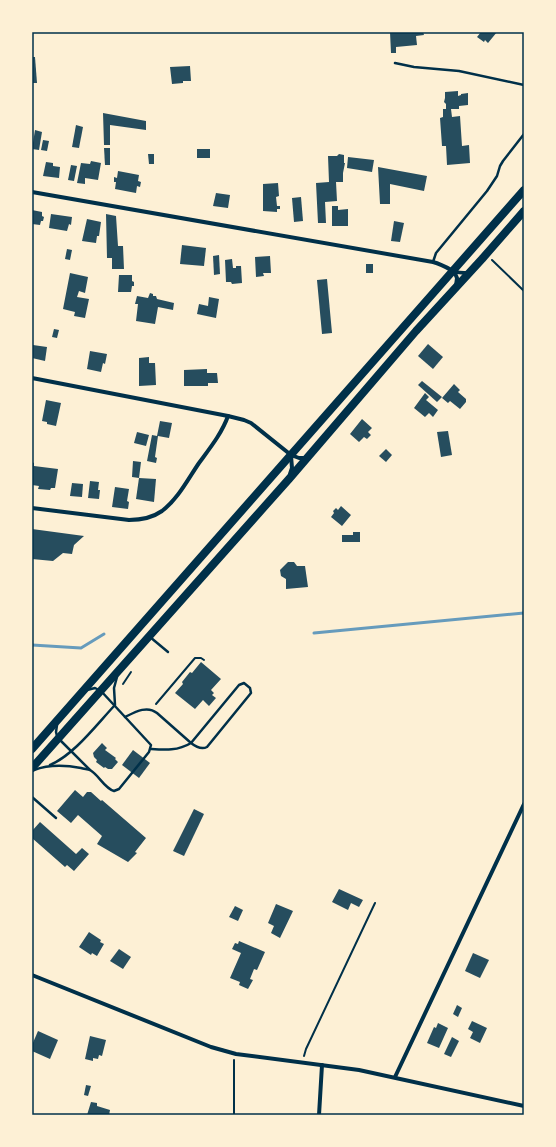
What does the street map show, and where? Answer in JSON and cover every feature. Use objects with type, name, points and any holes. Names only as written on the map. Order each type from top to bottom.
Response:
[{"type":"main road","points":[[32,749],[524,190]]},
{"type":"main road","points":[[32,768],[289,479],[416,331],[524,211]]},
{"type":"street","points":[[32,192],[433,262],[447,266],[453,271],[456,278],[455,288]]},
{"type":"street","points":[[453,271],[469,273]]},
{"type":"street","points":[[32,378],[244,420],[251,423],[291,455],[299,458],[306,458]]},
{"type":"street","points":[[32,508],[129,520],[154,516],[162,511],[180,491],[221,431],[228,416]]},
{"type":"street","points":[[289,479],[292,468],[291,455]]},
{"type":"street","points":[[395,1078],[524,804]]},
{"type":"street","points":[[32,975],[211,1047],[234,1053],[359,1070],[524,1106]]},
{"type":"street","points":[[319,1115],[322,1065]]},
{"type":"lane","points":[[395,62],[414,67],[459,71],[524,85]]},
{"type":"lane","points":[[433,262],[436,253],[488,191],[497,176],[503,161],[524,134]]},
{"type":"lane","points":[[149,637],[168,652]]},
{"type":"lane","points":[[32,771],[56,762],[72,752],[115,705],[114,688],[122,667]]},
{"type":"lane","points":[[125,717],[134,712],[145,709],[153,710],[191,743],[198,748],[204,748],[207,747],[251,693],[250,688],[244,683],[238,685],[191,743],[185,747],[176,749],[150,749]]},
{"type":"lane","points":[[62,714],[56,732],[58,739],[110,789],[114,791],[119,789],[150,749],[151,745],[101,691],[91,688],[81,694]]},
{"type":"lane","points":[[44,767],[62,765],[90,770]]},
{"type":"lane","points":[[32,797],[56,818]]},
{"type":"path","points":[[486,254],[524,291]]},
{"type":"path","points":[[153,710],[195,658],[201,658],[204,660]]},
{"type":"path","points":[[121,690],[123,683],[132,670]]},
{"type":"path","points":[[303,1063],[306,1049],[375,903]]},
{"type":"path","points":[[234,1053],[234,1115]]},
{"type":"building","points":[[390,32],[423,32],[424,35],[416,36],[417,45],[396,47],[396,53],[391,53]]},
{"type":"building","points":[[481,32],[497,32],[488,43],[477,37]]},
{"type":"building","points":[[32,57],[35,57],[37,83],[32,83]]},
{"type":"building","points":[[190,66],[191,81],[183,81],[183,83],[172,84],[170,67]]},
{"type":"building","points":[[458,91],[458,96],[468,93],[468,105],[459,106],[459,109],[451,109],[452,117],[460,116],[462,146],[469,145],[470,163],[447,165],[446,146],[442,146],[440,118],[443,117],[443,109],[446,109],[446,104],[444,102],[445,92]]},
{"type":"building","points":[[103,113],[146,121],[146,130],[110,125],[110,145],[104,145]]},
{"type":"building","points":[[76,125],[83,127],[79,148],[72,147]]},
{"type":"building","points":[[35,130],[42,132],[39,150],[32,149]]},
{"type":"building","points":[[43,140],[49,141],[47,151],[41,150]]},
{"type":"building","points":[[104,148],[110,148],[110,165],[105,165]]},
{"type":"building","points":[[197,149],[210,149],[210,158],[197,158]]},
{"type":"building","points":[[148,154],[154,154],[154,164],[149,164]]},
{"type":"building","points":[[339,154],[344,155],[345,163],[343,182],[336,182],[337,201],[325,202],[326,223],[318,223],[316,183],[329,182],[328,156],[337,156]]},
{"type":"building","points":[[348,157],[374,160],[372,172],[347,168]]},
{"type":"building","points":[[91,161],[101,163],[98,180],[85,178],[85,184],[77,183],[81,163],[90,164]]},
{"type":"building","points":[[46,162],[53,163],[53,166],[60,167],[59,178],[43,176]]},
{"type":"building","points":[[71,165],[77,166],[74,181],[68,180]]},
{"type":"building","points":[[378,167],[427,176],[424,191],[390,184],[390,204],[380,204]]},
{"type":"building","points":[[118,171],[139,175],[138,181],[141,182],[140,187],[137,186],[136,193],[115,189],[116,182],[114,182],[114,177],[117,178]]},
{"type":"building","points":[[278,183],[279,196],[276,197],[277,206],[280,206],[280,209],[277,209],[277,212],[263,211],[263,184]]},
{"type":"building","points":[[216,193],[230,195],[228,208],[213,206]]},
{"type":"building","points":[[301,197],[303,221],[294,222],[292,198]]},
{"type":"building","points":[[332,206],[338,206],[338,210],[348,209],[348,226],[332,226]]},
{"type":"building","points":[[32,210],[42,212],[42,216],[44,217],[40,225],[32,224]]},
{"type":"building","points":[[51,214],[72,217],[71,225],[69,224],[67,231],[49,228]]},
{"type":"building","points":[[106,214],[116,216],[118,246],[123,246],[124,269],[112,269],[112,258],[107,258]]},
{"type":"building","points":[[87,219],[101,222],[99,236],[97,236],[96,243],[82,241]]},
{"type":"building","points":[[394,221],[404,223],[400,242],[391,241]]},
{"type":"building","points":[[182,245],[206,248],[204,266],[180,264]]},
{"type":"building","points":[[67,249],[72,250],[70,260],[65,259]]},
{"type":"building","points":[[219,255],[220,274],[214,275],[213,256]]},
{"type":"building","points":[[270,256],[271,273],[263,273],[264,276],[256,277],[255,257]]},
{"type":"building","points":[[232,259],[233,268],[236,268],[236,266],[241,266],[242,283],[232,284],[231,282],[226,282],[225,260]]},
{"type":"building","points":[[366,264],[373,264],[373,273],[366,273]]},
{"type":"building","points":[[70,273],[88,277],[85,293],[79,291],[77,297],[89,299],[85,318],[74,316],[75,312],[63,309]]},
{"type":"building","points":[[119,275],[132,275],[134,286],[132,286],[131,292],[118,292]]},
{"type":"building","points":[[327,279],[332,333],[322,334],[317,280]]},
{"type":"building","points":[[150,293],[153,294],[153,296],[156,296],[157,299],[174,303],[173,310],[158,307],[155,324],[136,321],[138,304],[135,304],[137,296],[148,298]]},
{"type":"building","points":[[209,297],[219,299],[216,318],[197,314],[199,304],[208,306]]},
{"type":"building","points":[[54,329],[59,330],[57,338],[52,337]]},
{"type":"building","points":[[428,344],[443,357],[433,369],[418,356]]},
{"type":"building","points":[[33,345],[47,347],[45,361],[32,358]]},
{"type":"building","points":[[90,351],[107,354],[105,364],[103,363],[101,372],[87,369]]},
{"type":"building","points":[[149,357],[149,363],[155,363],[156,385],[139,386],[139,358]]},
{"type":"building","points":[[207,369],[207,373],[217,373],[218,383],[208,383],[208,386],[184,386],[184,370]]},
{"type":"building","points":[[422,381],[442,397],[437,402],[418,385]]},
{"type":"building","points":[[454,384],[460,390],[458,392],[466,399],[466,402],[460,409],[450,401],[448,403],[442,398]]},
{"type":"building","points":[[425,393],[429,397],[426,400],[438,410],[433,417],[429,413],[425,417],[414,408]]},
{"type":"building","points":[[46,400],[61,403],[56,426],[42,421]]},
{"type":"building","points":[[362,419],[372,428],[368,432],[371,435],[367,439],[364,437],[359,442],[350,434]]},
{"type":"building","points":[[160,421],[172,423],[169,438],[158,436],[155,457],[157,458],[156,463],[147,461],[152,435],[157,436]]},
{"type":"building","points":[[448,431],[452,455],[441,457],[437,432]]},
{"type":"building","points":[[137,432],[149,435],[146,446],[134,443]]},
{"type":"building","points":[[386,449],[392,455],[386,462],[379,456]]},
{"type":"building","points":[[133,461],[141,462],[139,478],[132,477]]},
{"type":"building","points":[[32,462],[34,463],[34,466],[58,469],[55,488],[51,488],[50,490],[38,489],[39,486],[32,485]]},
{"type":"building","points":[[139,478],[156,479],[154,502],[136,499]]},
{"type":"building","points":[[90,481],[99,482],[99,499],[88,498]]},
{"type":"building","points":[[72,483],[83,484],[82,497],[70,496]]},
{"type":"building","points":[[115,487],[129,489],[127,501],[129,502],[128,509],[112,507]]},
{"type":"building","points":[[341,506],[351,515],[342,526],[331,517],[334,513],[333,511],[336,508],[338,510]]},
{"type":"building","points":[[32,529],[84,536],[74,545],[72,554],[63,553],[53,561],[32,559]]},
{"type":"building","points":[[353,532],[360,532],[360,542],[342,542],[342,535],[353,535]]},
{"type":"building","points":[[288,562],[294,562],[297,566],[305,566],[308,587],[286,589],[286,579],[281,576],[280,570]]},
{"type":"building","points":[[201,662],[221,679],[211,690],[214,693],[212,695],[216,698],[209,706],[203,700],[195,709],[175,693],[183,684],[182,682],[190,672],[192,673]]},
{"type":"building","points":[[102,743],[107,748],[105,750],[116,758],[115,759],[118,762],[112,769],[104,768],[96,762],[97,760],[94,757],[93,753]]},
{"type":"building","points":[[133,750],[150,763],[139,778],[122,765]]},
{"type":"building","points":[[75,790],[83,797],[87,792],[91,792],[146,838],[135,852],[137,853],[128,862],[97,844],[102,836],[78,815],[71,823],[57,811]]},
{"type":"building","points":[[194,809],[204,814],[184,856],[173,851]]},
{"type":"building","points":[[40,822],[76,854],[82,848],[89,854],[74,871],[67,865],[65,867],[32,838],[32,831]]},
{"type":"building","points":[[339,889],[363,900],[359,907],[351,903],[348,910],[332,902]]},
{"type":"building","points":[[276,904],[293,911],[280,938],[271,933],[274,926],[268,923]]},
{"type":"building","points":[[235,906],[243,910],[238,921],[229,917]]},
{"type":"building","points":[[89,932],[101,940],[100,942],[104,944],[97,956],[92,953],[91,955],[79,947]]},
{"type":"building","points":[[239,941],[265,952],[257,970],[254,969],[250,979],[253,980],[248,989],[239,985],[240,982],[230,978],[241,953],[232,949],[235,943],[238,944]]},
{"type":"building","points":[[119,949],[131,957],[123,969],[110,961]]},
{"type":"building","points":[[473,953],[489,960],[480,978],[465,971]]},
{"type":"building","points":[[457,1005],[462,1008],[458,1017],[453,1014]]},
{"type":"building","points":[[472,1021],[487,1028],[480,1043],[470,1038],[473,1032],[468,1029]]},
{"type":"building","points":[[438,1023],[448,1028],[439,1048],[427,1043],[434,1027],[436,1028]]},
{"type":"building","points":[[38,1031],[58,1040],[50,1059],[32,1051],[32,1045]]},
{"type":"building","points":[[90,1036],[106,1040],[102,1056],[99,1055],[98,1059],[93,1058],[93,1061],[85,1059]]},
{"type":"building","points":[[452,1037],[459,1041],[451,1057],[444,1054]]},
{"type":"building","points":[[86,1085],[91,1086],[88,1096],[84,1095]]},
{"type":"building","points":[[91,1102],[97,1103],[97,1106],[110,1110],[109,1115],[87,1115]]},
{"type":"waterway","points":[[314,633],[524,613]]},
{"type":"waterway","points":[[32,645],[81,648],[104,634]]}]
